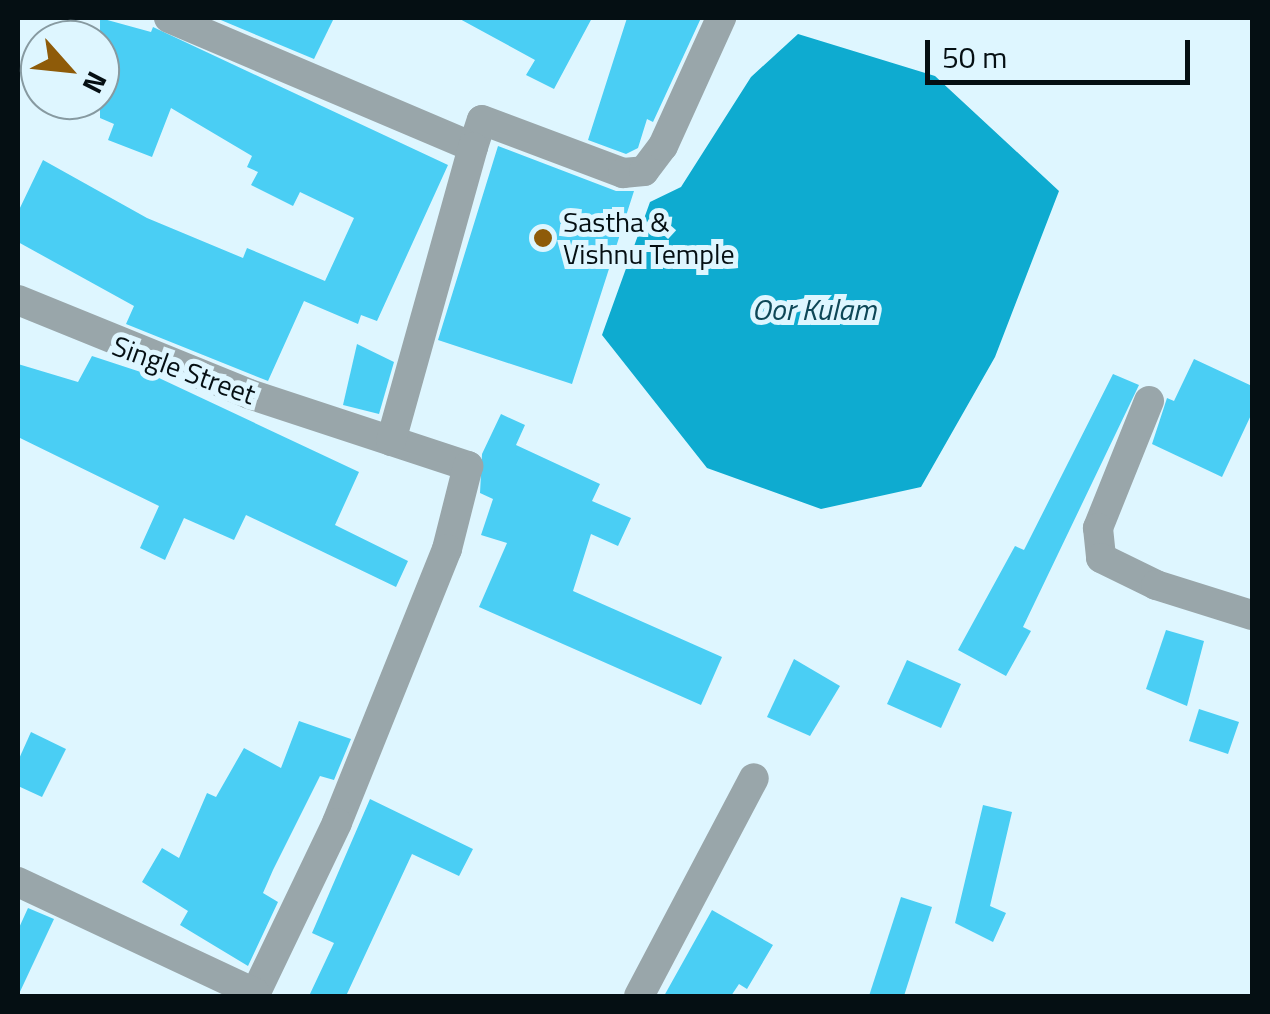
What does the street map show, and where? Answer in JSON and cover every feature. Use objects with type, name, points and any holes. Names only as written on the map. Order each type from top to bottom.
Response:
[{"type":"street","points":[[169,18],[473,147]]},
{"type":"street","points":[[390,442],[482,120],[623,173],[644,172],[721,18]]},
{"type":"street","name":"Single Street","points":[[18,300],[102,339],[355,430],[468,466],[446,549],[336,823],[254,995]]},
{"type":"street","points":[[1149,401],[1098,528],[1101,558],[1156,585],[1252,616]]},
{"type":"street","points":[[639,996],[754,778]]},
{"type":"street","points":[[18,882],[254,995]]},
{"type":"water","name":"Oor Kulam","points":[[798,34],[935,76],[1059,191],[995,357],[921,487],[821,509],[707,468],[602,335],[650,202],[681,187],[751,77]]},
{"type":"building","points":[[216,18],[334,18],[314,59]]},
{"type":"building","points":[[458,18],[592,18],[554,89],[526,75],[535,60]]},
{"type":"building","points":[[627,18],[701,18],[653,122],[647,119],[638,148],[626,154],[588,140]]},
{"type":"building","points":[[120,23],[151,32],[153,27],[448,165],[377,321],[361,315],[358,324],[304,301],[268,381],[126,324],[134,306],[18,242],[18,212],[43,160],[147,218],[243,258],[247,248],[325,281],[354,218],[300,192],[293,206],[251,185],[258,172],[247,167],[252,156],[171,108],[152,157],[108,140],[114,124],[105,120],[120,120]]},
{"type":"building","name":"Sastha & Vishnu Temple","points":[[498,146],[616,191],[634,191],[572,384],[438,340]]},
{"type":"building","points":[[357,344],[394,362],[379,414],[343,405]]},
{"type":"building","points":[[92,356],[159,378],[359,472],[335,525],[408,561],[396,587],[246,515],[234,540],[184,518],[165,560],[140,548],[159,506],[18,437],[18,364],[78,382]]},
{"type":"building","points":[[1194,359],[1252,386],[1252,413],[1222,477],[1152,444],[1167,398],[1174,401]]},
{"type":"building","points":[[1113,374],[1139,385],[1023,627],[1031,631],[1006,676],[958,650],[1015,546],[1024,550]]},
{"type":"building","points":[[501,414],[525,425],[516,445],[600,484],[592,501],[631,518],[618,546],[591,534],[573,591],[722,657],[701,705],[479,607],[507,543],[481,535],[493,499],[480,493],[482,454]]},
{"type":"building","points":[[1166,630],[1204,641],[1187,706],[1146,689]]},
{"type":"building","points":[[794,659],[840,686],[810,736],[767,717]]},
{"type":"building","points":[[907,660],[961,684],[941,728],[887,704]]},
{"type":"building","points":[[1199,709],[1239,722],[1228,754],[1189,741]]},
{"type":"building","points":[[299,721],[351,739],[334,780],[320,776],[273,870],[263,893],[278,902],[248,966],[180,925],[188,911],[142,882],[162,848],[179,858],[207,793],[216,797],[244,748],[281,768]]},
{"type":"building","points":[[31,732],[66,749],[42,797],[18,786],[18,761]]},
{"type":"building","points":[[370,799],[473,849],[459,876],[412,854],[346,996],[309,996],[334,943],[312,933]]},
{"type":"building","points":[[983,805],[1012,812],[990,906],[1006,913],[993,942],[955,923]]},
{"type":"building","points":[[901,897],[932,907],[904,996],[869,996]]},
{"type":"building","points":[[28,908],[54,919],[18,996],[18,930]]},
{"type":"building","points":[[712,910],[773,945],[747,989],[739,984],[731,996],[664,996]]},
{"type":"place","name":"Sastha & Vishnu Temple","points":[[543,238]]}]
